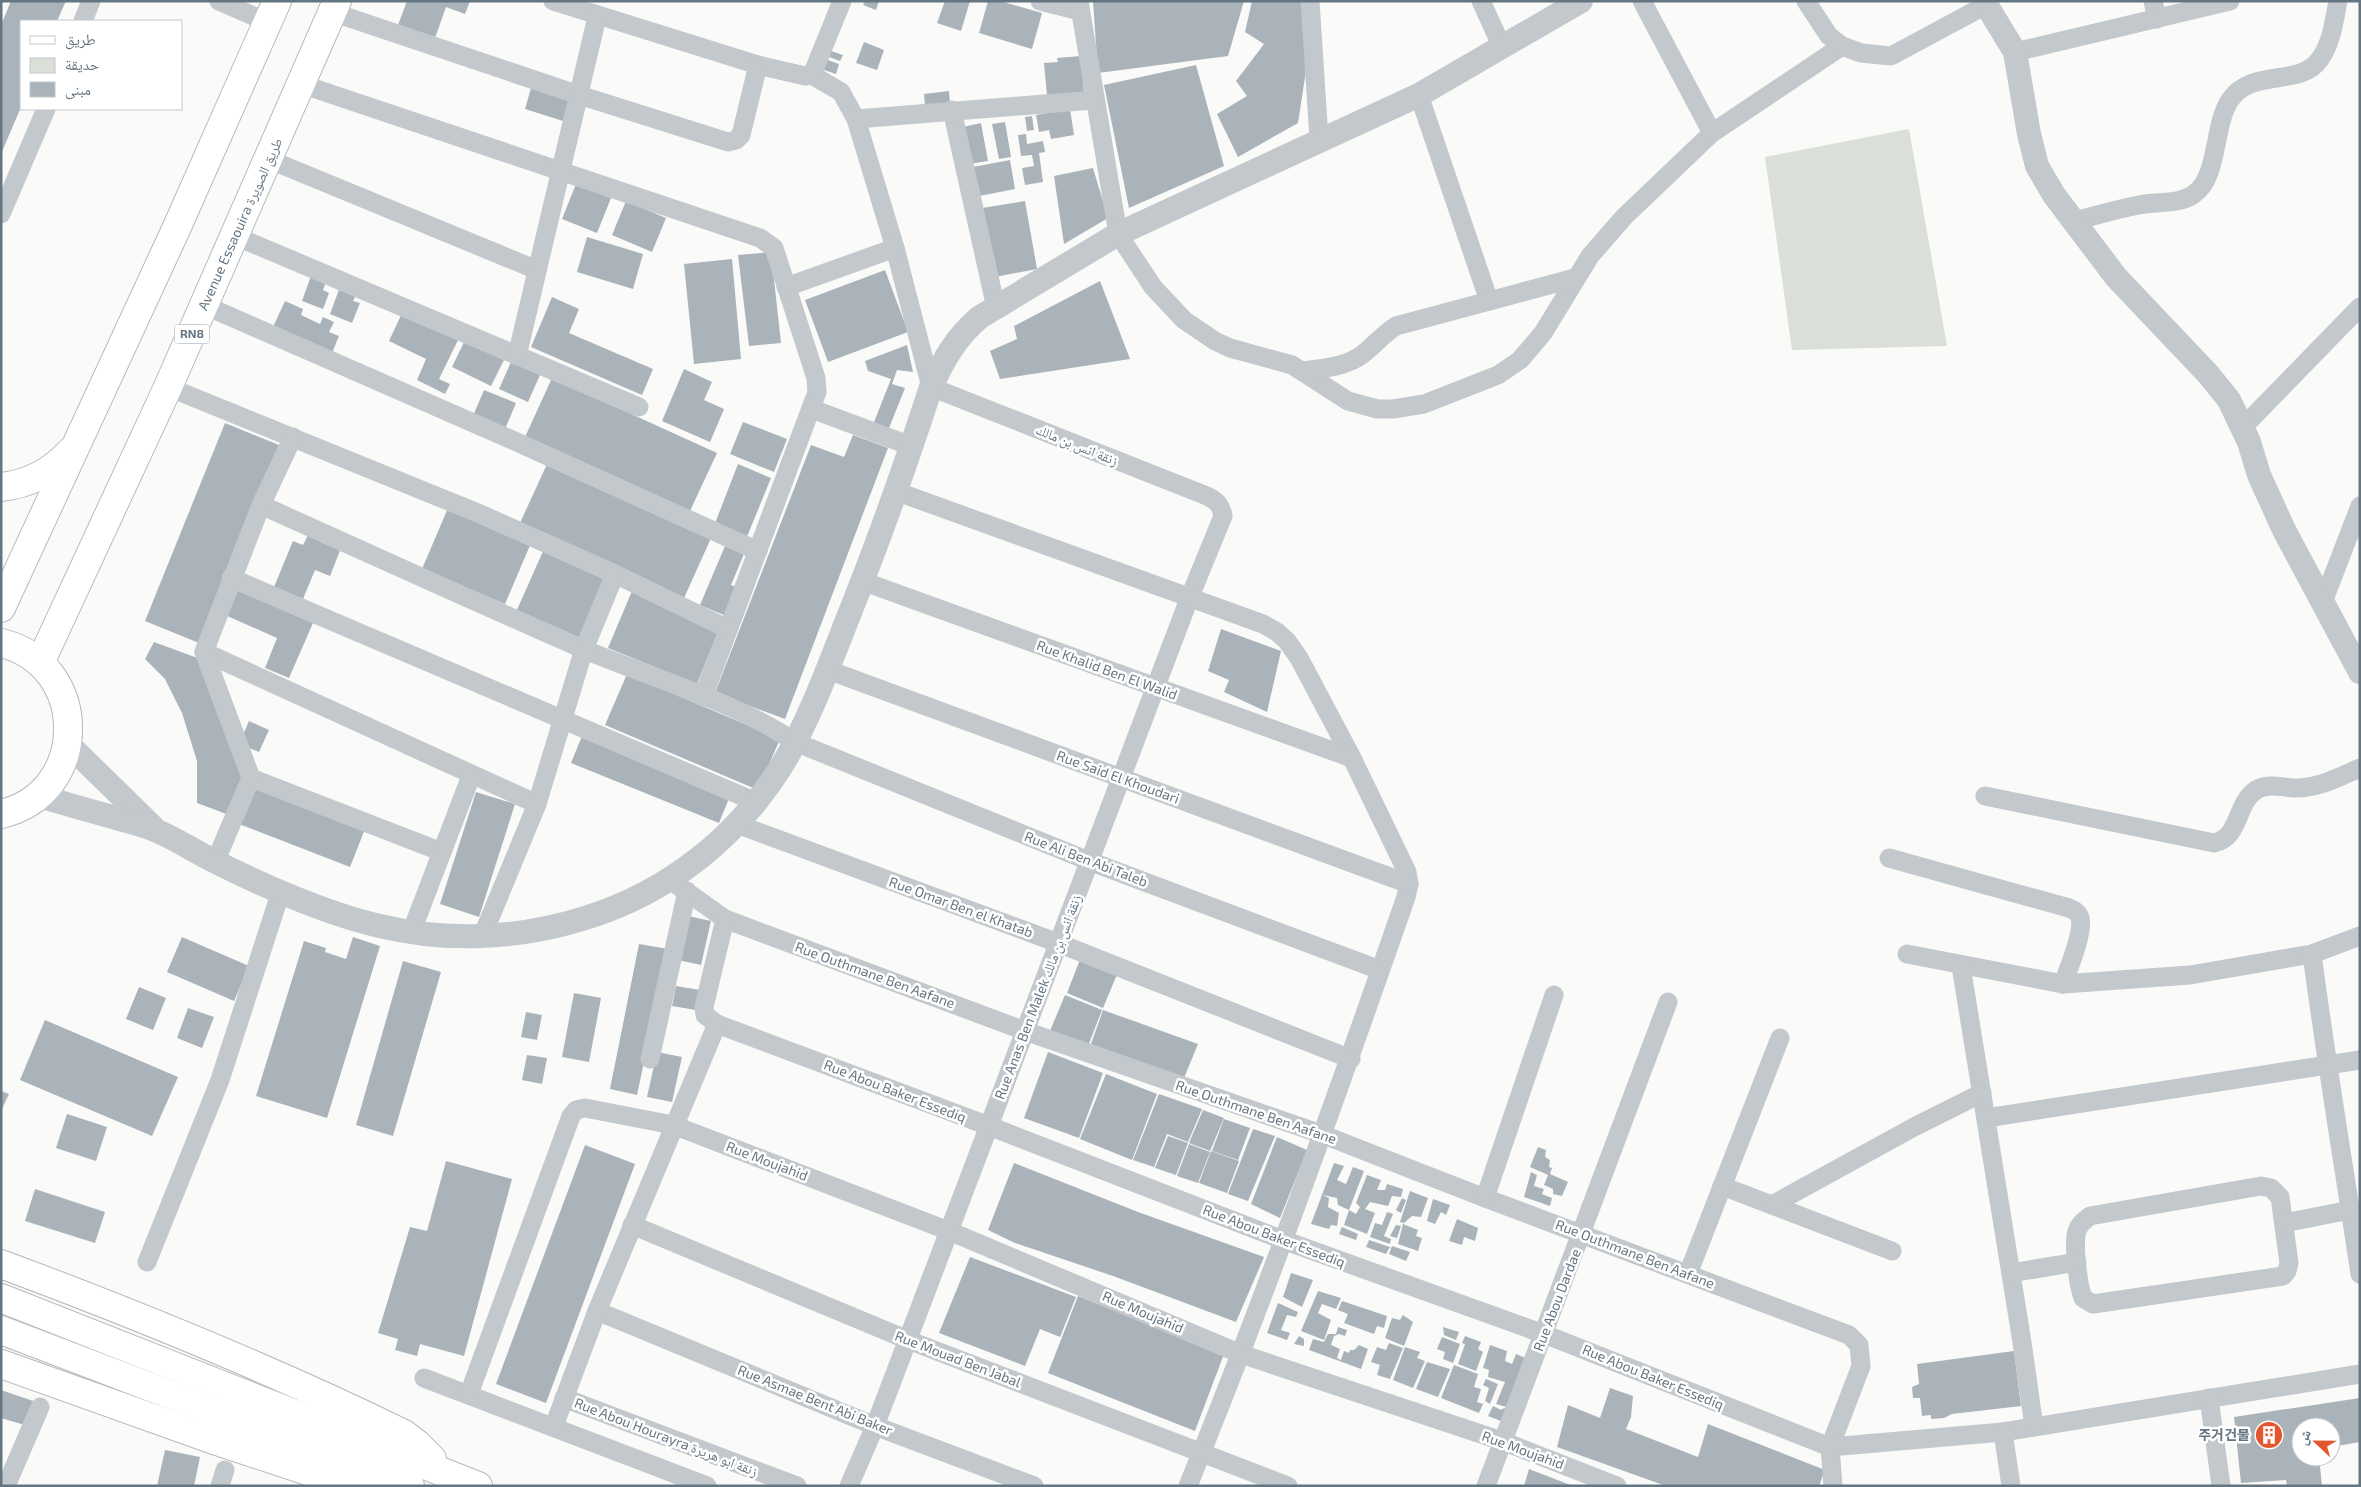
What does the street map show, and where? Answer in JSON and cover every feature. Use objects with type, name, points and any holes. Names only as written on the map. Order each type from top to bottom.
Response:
[{"type":"main road","name":"Avenue Essaouira طريق الصويرة","points":[[40,663],[168,387],[335,6]]},
{"type":"main road","points":[[1,608],[177,227],[272,12]]},
{"type":"main road","points":[[1,487],[31,480],[48,472],[75,447]]},
{"type":"main road","points":[[1,642],[17,648],[40,663],[58,687],[68,715],[68,744],[60,767],[38,796],[18,809],[1,814]]},
{"type":"main road","points":[[1,1264],[179,1334],[389,1427],[417,1444],[438,1469]]},
{"type":"main road","points":[[1,1298],[478,1486]]},
{"type":"main road","points":[[1,1330],[410,1486]]},
{"type":"main road","points":[[1,1364],[217,1441],[353,1486]]},
{"type":"street","points":[[83,20],[91,1]]},
{"type":"street","points":[[219,1],[272,12]]},
{"type":"street","points":[[553,1],[591,10],[758,65],[812,76],[842,92],[856,120],[895,248],[931,387]]},
{"type":"street","points":[[812,76],[842,1]]},
{"type":"street","points":[[1040,1],[1080,6],[1094,100],[1118,234],[1153,287],[1184,320],[1199,332],[1230,348],[1277,360],[1303,371],[1335,394],[1362,406],[1393,409],[1424,404],[1498,375],[1520,360],[1543,333],[1575,278],[1595,250],[1624,217],[1712,133],[1842,46]]},
{"type":"street","points":[[1310,1],[1319,140]]},
{"type":"street","points":[[1482,1],[1502,47]]},
{"type":"street","points":[[38,796],[156,830],[215,862],[281,891],[345,916],[411,933],[482,936],[538,930],[575,922],[678,885],[705,854],[737,824],[756,802],[795,742],[828,670],[895,491],[931,387],[945,356],[955,341],[980,317],[1118,234],[1419,95],[1581,1]]},
{"type":"street","points":[[1642,1],[1712,133]]},
{"type":"street","points":[[1806,1],[1829,36],[1842,46],[1860,53],[1891,56],[1985,3],[2015,52],[2029,134],[2037,166],[2054,195],[2116,277],[2208,374],[2229,400],[2243,427],[2260,475],[2284,530],[2360,672]]},
{"type":"street","points":[[2015,52],[2155,10],[2230,1]]},
{"type":"street","points":[[2073,221],[2140,205],[2186,198],[2195,193],[2206,181],[2221,122],[2230,101],[2240,88],[2256,80],[2304,72],[2320,60],[2329,43],[2338,1]]},
{"type":"street","points":[[335,6],[579,95],[728,142],[736,140],[741,135],[758,65]]},
{"type":"street","points":[[517,356],[579,95],[591,10]]},
{"type":"street","points":[[301,84],[766,240],[776,252],[816,378],[817,392],[703,697]]},
{"type":"street","points":[[1419,95],[1489,301]]},
{"type":"street","points":[[856,120],[952,110],[1094,100]]},
{"type":"street","points":[[1,214],[46,110]]},
{"type":"street","points":[[952,110],[996,308]]},
{"type":"street","points":[[268,159],[537,270]]},
{"type":"street","points":[[235,236],[638,407]]},
{"type":"street","points":[[786,287],[895,248]]},
{"type":"street","points":[[1303,371],[1340,366],[1352,361],[1370,348],[1386,332],[1396,326],[1575,278]]},
{"type":"street","points":[[204,305],[510,439],[758,551]]},
{"type":"street","points":[[2243,427],[2360,307]]},
{"type":"street","points":[[168,387],[478,513],[615,574],[728,629]]},
{"type":"street","name":"زنقة انس بن مالك","points":[[931,387],[1207,496],[1216,501],[1221,507]]},
{"type":"street","points":[[812,409],[911,446]]},
{"type":"street","points":[[215,862],[251,778],[204,652],[231,578],[261,506],[293,437]]},
{"type":"street","points":[[895,491],[1189,599],[1263,624],[1277,632],[1287,641],[1299,658],[1352,758],[1405,865],[1409,884],[1350,1059],[1282,1240],[1242,1354],[1188,1486]]},
{"type":"street","name":"Rue Ali Ben Abi Taleb","points":[[261,506],[584,649],[703,697],[763,724],[795,742],[1089,861],[1380,970]]},
{"type":"street","points":[[2323,602],[2360,506]]},
{"type":"street","name":"Rue Anas Ben Malek زنقة انس بن مالك","points":[[850,1486],[908,1340],[1120,778],[1220,524],[1223,516],[1221,507]]},
{"type":"street","points":[[482,936],[537,804],[564,721],[584,649],[615,574]]},
{"type":"street","points":[[231,578],[756,802]]},
{"type":"street","name":"Rue Khalid Ben El Walid","points":[[862,581],[1352,758]]},
{"type":"street","points":[[204,652],[472,776],[537,804]]},
{"type":"street","name":"Rue Said El Khoudari","points":[[828,670],[1409,884]]},
{"type":"street","points":[[68,744],[156,830]]},
{"type":"street","points":[[1985,796],[2214,843],[2228,837],[2249,796],[2260,788],[2274,785],[2291,788],[2310,787],[2360,768]]},
{"type":"street","points":[[411,933],[472,776]]},
{"type":"street","points":[[251,778],[442,852]]},
{"type":"street","name":"Rue Omar Ben el Khatab","points":[[737,824],[1058,943],[1350,1059]]},
{"type":"street","points":[[1889,858],[2076,911],[2081,920],[2080,931],[2063,984]]},
{"type":"street","points":[[650,1060],[678,885]]},
{"type":"street","name":"Rue Outhmane Ben Aafane","points":[[678,885],[725,919],[1025,1031],[1321,1134],[1849,1335],[1859,1345],[1861,1366],[1830,1447]]},
{"type":"street","points":[[146,1262],[220,1080],[281,891]]},
{"type":"street","points":[[554,1426],[597,1311],[673,1125],[717,1024],[705,1015],[704,1007],[725,919]]},
{"type":"street","points":[[1907,954],[1961,966],[2063,984],[2190,975],[2312,954],[2360,936]]},
{"type":"street","points":[[2312,954],[2326,1065],[2353,1173],[2350,1210],[2360,1272]]},
{"type":"street","points":[[1961,966],[2034,1427]]},
{"type":"street","points":[[1485,1198],[1554,995]]},
{"type":"street","name":"Rue Abou Dardae","points":[[1486,1486],[1668,1002]]},
{"type":"street","name":"Rue Abou Baker Essediq","points":[[717,1024],[989,1126],[1282,1240],[1544,1334],[1830,1447]]},
{"type":"street","points":[[1688,1274],[1780,1038]]},
{"type":"street","points":[[1986,1118],[2360,1060]]},
{"type":"street","points":[[1772,1205],[1914,1127],[1982,1093]]},
{"type":"street","name":"Rue Moujahid","points":[[469,1394],[573,1112],[585,1108],[673,1125],[949,1231],[1242,1354],[1502,1441],[1617,1486]]},
{"type":"street","points":[[1722,1186],[1892,1251]]},
{"type":"street","points":[[2261,1186],[2271,1188],[2280,1197],[2288,1262],[2284,1275],[2279,1278],[2093,1304],[2086,1301],[2082,1295],[2077,1262],[2077,1230],[2084,1220],[2099,1214],[2261,1186]]},
{"type":"street","points":[[2284,1223],[2350,1210]]},
{"type":"street","name":"Rue Mouad Ben Jabal","points":[[632,1225],[908,1340],[1288,1486]]},
{"type":"street","points":[[2011,1273],[2077,1262]]},
{"type":"street","name":"Rue Asmae Bent Abi Baker","points":[[597,1311],[875,1426],[1034,1486]]},
{"type":"street","points":[[1833,1486],[1830,1447],[2003,1432],[2360,1374]]},
{"type":"street","points":[[424,1378],[554,1426],[707,1486]]},
{"type":"street","name":"Rue Abou Hourayra زنقة ابو هريرة","points":[[564,1398],[797,1486]]},
{"type":"street","points":[[2209,1398],[2220,1486]]},
{"type":"street","points":[[6,1486],[40,1407]]},
{"type":"street","points":[[2003,1432],[2010,1486]]},
{"type":"green space","points":[[1909,129],[1947,346],[1792,350],[1765,157]]},
{"type":"building","points":[[11,1],[66,1],[57,20],[20,20],[20,109],[1,154],[1,25]]},
{"type":"building","points":[[407,1],[470,1],[465,14],[446,7],[435,38],[398,25]]},
{"type":"building","points":[[865,1],[879,1],[876,10],[863,5]]},
{"type":"building","points":[[945,1],[970,1],[961,31],[937,23]]},
{"type":"building","points":[[988,1],[1000,1],[1042,13],[1032,49],[979,33]]},
{"type":"building","points":[[1093,1],[1244,1],[1228,56],[1098,73]]},
{"type":"building","points":[[1252,1],[1305,1],[1307,64],[1298,123],[1238,157],[1217,114],[1247,96],[1236,81],[1264,44],[1245,32]]},
{"type":"building","points":[[864,42],[884,50],[877,70],[856,63]]},
{"type":"building","points":[[831,51],[843,55],[840,61],[829,57]]},
{"type":"building","points":[[1081,56],[1084,92],[1047,95],[1044,63],[1058,62],[1057,58]]},
{"type":"building","points":[[825,59],[839,64],[836,74],[821,69]]},
{"type":"building","points":[[1196,65],[1224,166],[1129,208],[1104,85]]},
{"type":"building","points":[[532,85],[570,97],[563,121],[525,109]]},
{"type":"building","points":[[949,91],[950,104],[925,106],[924,94]]},
{"type":"building","points":[[1070,109],[1074,135],[1051,139],[1049,130],[1039,132],[1036,115]]},
{"type":"building","points":[[1032,116],[1034,130],[1027,131],[1025,117]]},
{"type":"building","points":[[1005,122],[1011,157],[999,159],[992,124]]},
{"type":"building","points":[[981,123],[988,161],[969,164],[963,127]]},
{"type":"building","points":[[1026,134],[1027,144],[1043,141],[1045,152],[1039,153],[1043,182],[1025,185],[1022,168],[1034,166],[1032,155],[1021,156],[1018,135]]},
{"type":"building","points":[[1010,160],[1015,189],[979,196],[973,167]]},
{"type":"building","points":[[1093,168],[1108,218],[1064,244],[1054,176]]},
{"type":"building","points":[[576,184],[611,198],[597,233],[562,219]]},
{"type":"building","points":[[626,201],[666,218],[652,252],[612,235]]},
{"type":"building","points":[[1025,201],[1037,269],[995,277],[982,208]]},
{"type":"building","points":[[587,237],[643,254],[633,289],[577,272]]},
{"type":"building","points":[[771,252],[781,343],[749,346],[738,255]]},
{"type":"building","points":[[732,259],[741,359],[694,364],[684,264]]},
{"type":"building","points":[[885,270],[908,332],[828,362],[805,300]]},
{"type":"building","points":[[312,273],[327,279],[323,290],[329,293],[323,309],[302,301]]},
{"type":"building","points":[[1100,281],[1130,359],[1000,379],[990,351],[1017,339],[1014,326]]},
{"type":"building","points":[[340,287],[357,293],[353,301],[360,303],[352,323],[330,314]]},
{"type":"building","points":[[552,297],[579,309],[569,333],[653,369],[642,395],[531,347]]},
{"type":"building","points":[[285,301],[303,309],[301,315],[320,324],[323,317],[334,322],[329,332],[339,336],[332,353],[273,327]]},
{"type":"building","points":[[402,313],[458,340],[439,379],[450,384],[445,394],[417,380],[426,359],[389,341]]},
{"type":"building","points":[[465,340],[504,360],[491,386],[452,367]]},
{"type":"building","points":[[907,345],[913,372],[897,370],[892,384],[905,388],[887,433],[872,427],[891,379],[868,371],[865,361]]},
{"type":"building","points":[[511,362],[540,375],[528,402],[499,389]]},
{"type":"building","points":[[684,369],[712,382],[704,400],[724,409],[710,442],[662,421]]},
{"type":"building","points":[[552,378],[717,453],[690,511],[525,437]]},
{"type":"building","points":[[484,390],[516,403],[505,429],[473,416]]},
{"type":"building","points":[[743,422],[787,439],[774,472],[730,454]]},
{"type":"building","points":[[225,423],[279,445],[199,643],[145,621]]},
{"type":"building","points":[[853,435],[888,448],[785,719],[715,693],[811,445],[844,457]]},
{"type":"building","points":[[548,462],[712,536],[684,598],[520,523]]},
{"type":"building","points":[[738,464],[771,478],[746,539],[714,526]]},
{"type":"building","points":[[448,508],[531,543],[505,604],[422,569]]},
{"type":"building","points":[[308,535],[341,548],[330,576],[315,570],[303,599],[274,587],[293,541],[303,545]]},
{"type":"building","points":[[725,546],[744,554],[731,585],[738,588],[726,616],[700,605]]},
{"type":"building","points":[[544,549],[610,578],[582,641],[516,612]]},
{"type":"building","points":[[236,589],[313,623],[289,678],[265,668],[277,638],[225,615]]},
{"type":"building","points":[[632,591],[720,627],[697,684],[608,648]]},
{"type":"building","points":[[1221,629],[1281,651],[1267,712],[1224,692],[1229,680],[1208,671]]},
{"type":"building","points":[[154,642],[200,659],[243,780],[229,815],[197,803],[197,761],[182,713],[165,679],[145,659]]},
{"type":"building","points":[[627,674],[780,739],[758,790],[605,725]]},
{"type":"building","points":[[249,721],[269,730],[259,752],[239,744]]},
{"type":"building","points":[[582,736],[730,796],[719,823],[571,763]]},
{"type":"building","points":[[253,786],[365,829],[350,867],[239,824]]},
{"type":"building","points":[[476,792],[515,804],[479,917],[440,904]]},
{"type":"building","points":[[688,916],[711,921],[701,965],[678,960]]},
{"type":"building","points":[[182,937],[249,966],[234,1001],[167,972]]},
{"type":"building","points":[[353,937],[380,946],[327,1118],[256,1096],[304,941],[326,948],[325,952],[346,959]]},
{"type":"building","points":[[639,944],[668,949],[637,1095],[610,1089]]},
{"type":"building","points":[[1081,957],[1118,972],[1103,1008],[1067,993]]},
{"type":"building","points":[[403,961],[441,972],[393,1136],[356,1125]]},
{"type":"building","points":[[676,986],[700,990],[696,1010],[672,1006]]},
{"type":"building","points":[[139,987],[166,998],[153,1030],[126,1019]]},
{"type":"building","points":[[574,993],[601,998],[589,1062],[562,1057]]},
{"type":"building","points":[[1065,995],[1102,1010],[1088,1046],[1050,1031]]},
{"type":"building","points":[[188,1008],[214,1017],[202,1048],[177,1038]]},
{"type":"building","points":[[1103,1010],[1198,1044],[1184,1078],[1091,1044]]},
{"type":"building","points":[[526,1012],[542,1015],[537,1040],[521,1037]]},
{"type":"building","points":[[45,1020],[178,1077],[152,1136],[20,1080]]},
{"type":"building","points":[[657,1052],[682,1057],[672,1102],[647,1097]]},
{"type":"building","points":[[1048,1052],[1103,1073],[1079,1138],[1024,1118]]},
{"type":"building","points":[[527,1055],[547,1058],[542,1084],[522,1080]]},
{"type":"building","points":[[1106,1074],[1157,1094],[1132,1160],[1080,1139]]},
{"type":"building","points":[[1,1091],[9,1094],[1,1111]]},
{"type":"building","points":[[1159,1094],[1202,1109],[1188,1142],[1167,1134],[1154,1167],[1133,1160]]},
{"type":"building","points":[[1203,1110],[1224,1118],[1210,1151],[1189,1143]]},
{"type":"building","points":[[67,1114],[107,1127],[96,1161],[56,1148]]},
{"type":"building","points":[[1224,1119],[1250,1128],[1238,1160],[1212,1151]]},
{"type":"building","points":[[1253,1129],[1275,1136],[1248,1201],[1228,1194]]},
{"type":"building","points":[[1168,1136],[1188,1143],[1176,1175],[1155,1168]]},
{"type":"building","points":[[1277,1137],[1307,1150],[1280,1218],[1251,1204]]},
{"type":"building","points":[[1189,1144],[1210,1152],[1198,1183],[1177,1176]]},
{"type":"building","points":[[585,1145],[635,1164],[546,1403],[496,1384]]},
{"type":"building","points":[[1538,1147],[1546,1150],[1545,1157],[1550,1160],[1549,1167],[1552,1168],[1550,1174],[1568,1182],[1562,1196],[1553,1194],[1553,1189],[1544,1185],[1548,1175],[1530,1167]]},
{"type":"building","points":[[1211,1151],[1239,1161],[1227,1193],[1199,1183]]},
{"type":"building","points":[[446,1161],[512,1179],[464,1356],[420,1344],[417,1356],[395,1350],[398,1339],[378,1333],[410,1227],[427,1231]]},
{"type":"building","points":[[1014,1163],[1138,1212],[1264,1257],[1236,1322],[1113,1276],[1015,1243],[988,1230]]},
{"type":"building","points":[[1334,1163],[1344,1166],[1337,1180],[1346,1184],[1353,1167],[1364,1171],[1349,1210],[1338,1205],[1337,1198],[1323,1195],[1329,1198],[1328,1207],[1339,1213],[1337,1226],[1331,1225],[1329,1229],[1311,1224]]},
{"type":"building","points":[[1531,1172],[1537,1175],[1534,1186],[1544,1189],[1542,1194],[1552,1198],[1550,1206],[1524,1197]]},
{"type":"building","points":[[1367,1175],[1381,1180],[1377,1190],[1385,1190],[1387,1184],[1403,1189],[1401,1197],[1392,1196],[1388,1206],[1370,1202],[1365,1209],[1375,1213],[1367,1234],[1344,1225],[1349,1210],[1356,1214],[1360,1207],[1356,1203]]},
{"type":"building","points":[[35,1189],[105,1212],[95,1243],[25,1221]]},
{"type":"building","points":[[1410,1191],[1428,1198],[1421,1217],[1412,1216],[1404,1223],[1400,1222]]},
{"type":"building","points":[[1402,1198],[1406,1200],[1401,1213],[1396,1210]]},
{"type":"building","points":[[1433,1199],[1450,1205],[1446,1215],[1441,1212],[1435,1224],[1427,1221]]},
{"type":"building","points":[[1387,1212],[1393,1214],[1384,1236],[1391,1239],[1390,1244],[1370,1237],[1375,1223],[1382,1225]]},
{"type":"building","points":[[1457,1219],[1478,1228],[1475,1241],[1464,1237],[1462,1245],[1449,1241]]},
{"type":"building","points":[[1403,1224],[1418,1230],[1416,1236],[1422,1238],[1418,1251],[1398,1244]]},
{"type":"building","points":[[1396,1225],[1401,1226],[1397,1238],[1390,1236]]},
{"type":"building","points":[[1342,1227],[1358,1234],[1356,1240],[1339,1234]]},
{"type":"building","points":[[1369,1240],[1390,1247],[1386,1254],[1366,1247]]},
{"type":"building","points":[[1392,1246],[1410,1252],[1406,1261],[1389,1254]]},
{"type":"building","points":[[970,1257],[1076,1297],[1060,1337],[1040,1329],[1025,1366],[939,1333]]},
{"type":"building","points":[[1291,1273],[1313,1280],[1302,1307],[1283,1297]]},
{"type":"building","points":[[1318,1291],[1341,1298],[1336,1309],[1322,1304],[1318,1313],[1331,1320],[1324,1340],[1301,1331]]},
{"type":"building","points":[[1078,1296],[1224,1354],[1195,1431],[1048,1373]]},
{"type":"building","points":[[1342,1301],[1387,1316],[1384,1328],[1377,1326],[1374,1334],[1344,1323],[1348,1314],[1338,1310]]},
{"type":"building","points":[[1278,1303],[1298,1312],[1296,1317],[1287,1315],[1281,1330],[1290,1333],[1287,1340],[1267,1333]]},
{"type":"building","points":[[1403,1315],[1413,1322],[1404,1346],[1385,1338],[1392,1318],[1400,1320]]},
{"type":"building","points":[[1338,1327],[1347,1330],[1345,1336],[1339,1334],[1334,1336],[1331,1345],[1340,1349],[1337,1358],[1341,1360],[1344,1351],[1349,1353],[1350,1350],[1354,1350],[1359,1345],[1368,1349],[1361,1369],[1309,1350],[1313,1339],[1324,1342],[1328,1334],[1336,1334]]},
{"type":"building","points":[[1443,1327],[1459,1332],[1456,1340],[1444,1335]]},
{"type":"building","points":[[1299,1336],[1304,1339],[1304,1346],[1294,1344]]},
{"type":"building","points":[[1465,1336],[1481,1342],[1478,1349],[1483,1352],[1476,1371],[1458,1364],[1465,1344],[1462,1343]]},
{"type":"building","points":[[1442,1337],[1460,1344],[1453,1363],[1443,1359],[1445,1352],[1437,1349]]},
{"type":"building","points":[[1389,1343],[1403,1348],[1390,1379],[1377,1375],[1380,1365],[1371,1362],[1377,1347],[1386,1350]]},
{"type":"building","points":[[1490,1345],[1507,1351],[1505,1361],[1512,1364],[1516,1354],[1530,1360],[1510,1408],[1496,1404],[1505,1382],[1488,1377],[1489,1370],[1483,1368]]},
{"type":"building","points":[[1405,1347],[1420,1352],[1417,1358],[1425,1361],[1413,1388],[1393,1380]]},
{"type":"building","points":[[2014,1351],[2021,1406],[1952,1414],[1944,1418],[1931,1419],[1931,1415],[1922,1416],[1920,1398],[1913,1398],[1912,1387],[1919,1384],[1917,1364]]},
{"type":"building","points":[[1427,1362],[1450,1369],[1438,1397],[1416,1389]]},
{"type":"building","points":[[1454,1365],[1478,1374],[1474,1387],[1481,1389],[1477,1402],[1483,1404],[1479,1413],[1441,1398]]},
{"type":"building","points":[[1486,1379],[1498,1384],[1490,1404],[1485,1401],[1489,1388],[1483,1385]]},
{"type":"building","points":[[1610,1388],[1633,1396],[1631,1417],[1626,1429],[1698,1457],[1708,1424],[1825,1470],[1819,1486],[1666,1486],[1557,1447],[1568,1405],[1600,1418]]},
{"type":"building","points":[[1,1390],[36,1402],[28,1426],[1,1418]]},
{"type":"building","name":"주거건물","points":[[2360,1398],[2360,1442],[2341,1445],[2341,1417],[2291,1417],[2291,1467],[2320,1467],[2322,1486],[2287,1486],[2286,1480],[2241,1483],[2234,1417]]},
{"type":"building","points":[[1493,1406],[1501,1410],[1504,1408],[1510,1410],[1506,1423],[1488,1416]]},
{"type":"building","points":[[165,1450],[200,1457],[194,1486],[157,1486]]},
{"type":"building","points":[[1529,1469],[1573,1486],[1524,1486]]},
{"type":"place","name":"주거건물","points":[[2269,1435]]}]
